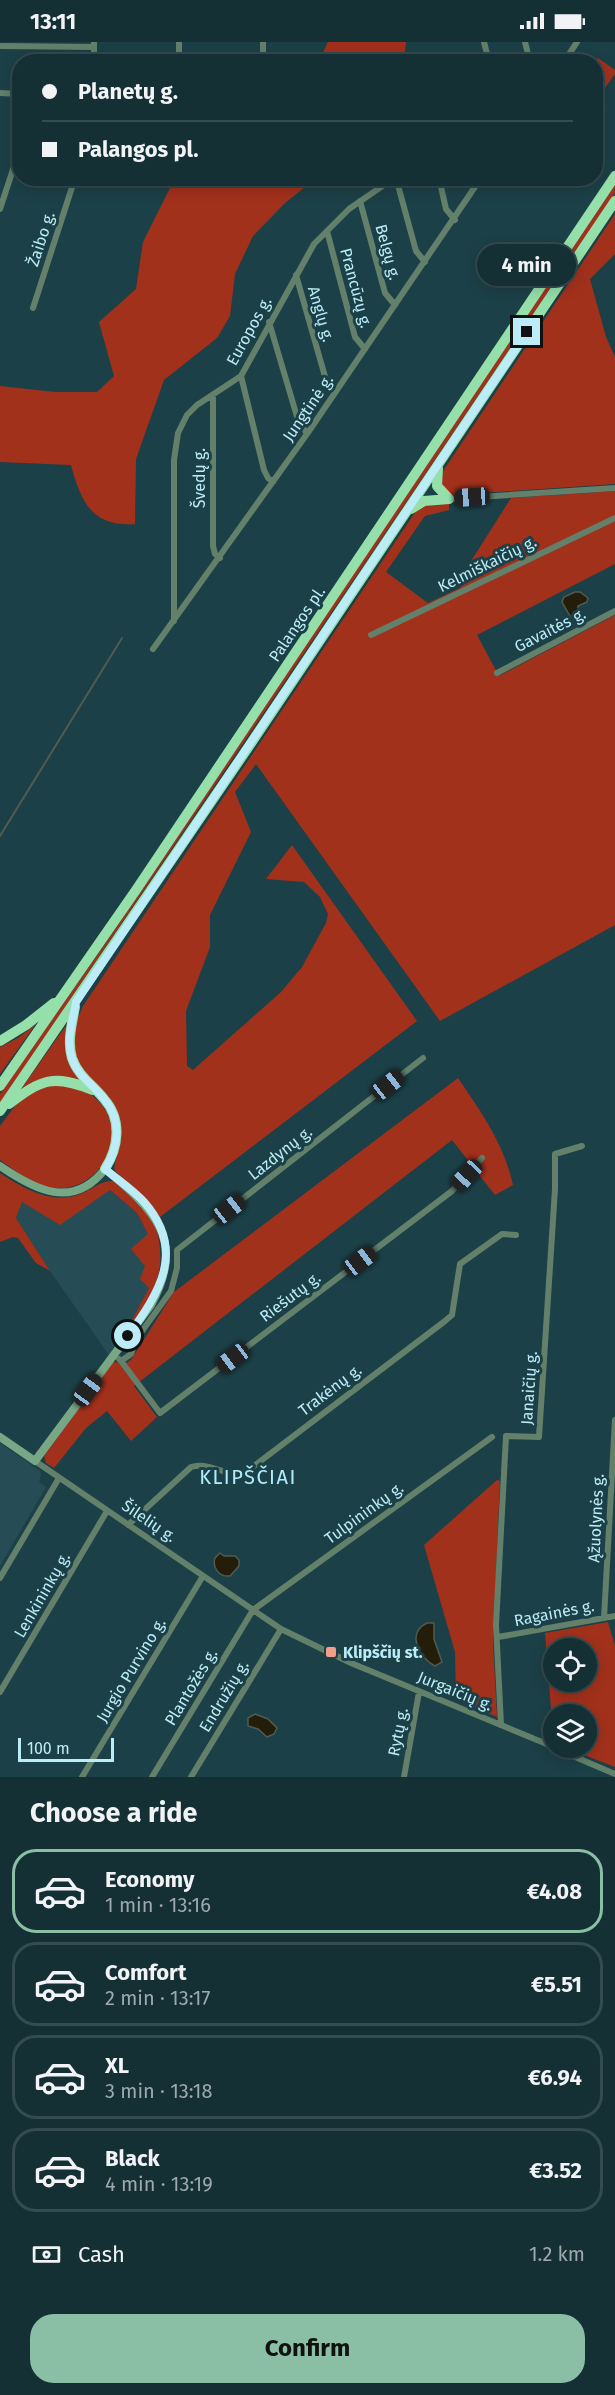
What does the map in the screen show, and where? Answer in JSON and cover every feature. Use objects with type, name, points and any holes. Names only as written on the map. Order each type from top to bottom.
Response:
[{"type":"highway","name":"Palangos pl.","points":[[0,1086],[615,176]]},
{"type":"highway","name":"Palangos pl.","points":[[1,1110],[615,201]]},
{"type":"highway","points":[[439,463],[437,486],[449,499]]},
{"type":"highway","points":[[406,513],[424,501],[449,499]]},
{"type":"highway","points":[[0,1041],[27,1025],[63,995]]},
{"type":"highway","points":[[76,1002],[69,1039],[71,1054],[80,1074],[109,1105],[116,1126],[115,1148],[105,1169]]},
{"type":"highway","points":[[1,1110],[27,1091],[46,1082],[68,1080],[96,1091]]},
{"type":"main road","points":[[0,1166],[35,1188],[56,1193],[68,1192],[85,1186],[105,1169],[135,1192],[152,1211],[162,1232],[166,1260],[164,1277],[157,1295],[118,1358],[35,1461]]},
{"type":"main road","name":"Šilelių g.","points":[[0,1437],[35,1461]]},
{"type":"street","points":[[0,46],[94,45]]},
{"type":"street","points":[[0,209],[12,172]]},
{"type":"street","name":"Žaibo g.","points":[[33,308],[72,186]]},
{"type":"street","name":"Europos g.","points":[[174,622],[175,446],[187,415],[197,405],[241,376],[315,244],[360,201],[383,186]]},
{"type":"street","points":[[397,186],[416,251],[425,262]]},
{"type":"street","points":[[441,186],[446,209],[455,220]]},
{"type":"street","name":"Jungtinė g.","points":[[153,649],[307,434],[476,186]]},
{"type":"street","name":"Belgų g.","points":[[360,201],[385,293],[389,301],[395,305]]},
{"type":"street","name":"Prancūzų g.","points":[[327,231],[355,337],[365,349]]},
{"type":"street","name":"Anglų g.","points":[[296,275],[326,380],[335,392]]},
{"type":"street","points":[[270,322],[298,420],[307,434]]},
{"type":"street","points":[[241,376],[264,470],[273,482]]},
{"type":"street","name":"Švedų g.","points":[[213,395],[213,546],[215,554],[220,558]]},
{"type":"street","points":[[449,499],[615,488]]},
{"type":"street","name":"Kelmiškaičių g.","points":[[371,635],[615,518]]},
{"type":"street","name":"Gavaitės g.","points":[[497,673],[615,611]]},
{"type":"street","name":"Lazdynų g.","points":[[118,1358],[131,1354],[137,1338],[171,1291],[177,1268],[177,1250],[423,1058]]},
{"type":"street","name":"Janaičių g.","points":[[501,1725],[496,1626],[506,1436],[539,1437],[555,1189],[555,1154],[582,1146]]},
{"type":"street","name":"Riešutų g.","points":[[118,1358],[160,1413],[452,1191],[482,1158]]},
{"type":"street","name":"Trakėnų g.","points":[[128,1525],[191,1467],[202,1465],[234,1475],[246,1472],[452,1315],[460,1264],[502,1234],[516,1235]]},
{"type":"street","name":"Ąžuolynės g.","points":[[604,1618],[615,1420]]},
{"type":"street","name":"Tulpininkų g.","points":[[253,1610],[492,1437]]},
{"type":"street","name":"Šilelių g.","points":[[35,1461],[281,1629]]},
{"type":"street","points":[[0,1578],[59,1478]]},
{"type":"street","name":"Lenkininkų g.","points":[[0,1692],[107,1510]]},
{"type":"street","name":"Jurgio Purvino g.","points":[[82,1777],[203,1576]]},
{"type":"street","name":"Plantožės g.","points":[[152,1777],[253,1610]]},
{"type":"street","name":"Ragainės g.","points":[[498,1637],[615,1616]]},
{"type":"street","name":"Jurgaičių g.","points":[[281,1629],[351,1664],[543,1742]]},
{"type":"street","name":"Endružių g.","points":[[191,1777],[281,1629]]},
{"type":"street","name":"Rytų g.","points":[[404,1777],[419,1692]]},
{"type":"street","name":"Jurgaičių g.","points":[[577,1758],[610,1774]]},
{"type":"shaded area","points":[[328,42],[406,42],[405,54],[322,54]]},
{"type":"shaded area","points":[[603,62],[615,70],[615,74],[603,91]]},
{"type":"shaded area","points":[[615,185],[615,193],[0,1103],[0,1094],[105,944]]},
{"type":"shaded area","points":[[171,186],[306,186],[285,203],[253,236],[235,274],[230,316],[217,338],[164,380],[136,459],[135,524],[120,524],[98,516],[84,501],[71,465],[0,462],[0,386],[55,392],[97,392],[114,376],[99,322],[136,289],[143,242]]},
{"type":"shaded area","points":[[615,214],[615,254],[590,279],[606,337],[615,357],[615,484],[451,495],[443,489],[441,481],[443,471]]},
{"type":"shaded area","points":[[615,491],[615,564],[477,635],[499,676],[615,615],[615,925],[440,1021],[256,764],[235,792],[251,832],[210,915],[210,947],[186,1011],[187,1066],[193,1070],[281,992],[302,967],[326,923],[328,914],[320,897],[304,882],[266,879],[292,845],[417,1021],[160,1217],[114,1168],[121,1139],[92,1083],[75,1058],[74,1027],[83,1006],[421,506],[449,503],[449,510],[425,516],[386,572],[428,603],[460,588],[466,569],[511,498]]},
{"type":"shaded area","points":[[580,592],[588,598],[587,602],[578,606],[578,614],[575,618],[570,616],[562,602],[564,597]]},
{"type":"shaded area","points":[[36,1024],[0,1074],[0,1047],[18,1038]]},
{"type":"shaded area","points":[[67,1024],[82,1081],[22,1090],[22,1088]]},
{"type":"shaded area","points":[[458,1078],[484,1116],[498,1142],[513,1185],[495,1195],[452,1140],[134,1386],[157,1417],[131,1441],[107,1411],[86,1428],[54,1468],[46,1463],[44,1456],[113,1362],[126,1363],[131,1360],[174,1292]]},
{"type":"shaded area","points":[[51,1084],[76,1087],[87,1091],[107,1112],[112,1129],[111,1146],[104,1162],[92,1176],[77,1185],[59,1188],[34,1183],[0,1160],[0,1126],[26,1095]]},
{"type":"shaded area","points":[[0,1173],[29,1190],[61,1198],[72,1197],[102,1183],[113,1181],[148,1212],[158,1237],[159,1270],[156,1283],[145,1306],[120,1340],[117,1336],[133,1318],[149,1288],[140,1279],[145,1266],[131,1249],[148,1234],[137,1213],[110,1190],[60,1225],[22,1202],[16,1218],[50,1271],[36,1263],[18,1238],[13,1237],[0,1242]]},
{"type":"shaded area","points":[[110,1190],[137,1213],[148,1234],[145,1266],[149,1288],[133,1318],[117,1336],[120,1340],[109,1355],[16,1218],[22,1202],[60,1224]]},
{"type":"shaded area","points":[[0,1443],[40,1471],[39,1482],[46,1487],[0,1566]]},
{"type":"shaded area","points":[[497,1480],[500,1481],[493,1642],[497,1717],[456,1699],[455,1652],[424,1545]]},
{"type":"shaded area","points":[[220,1553],[224,1556],[235,1556],[239,1560],[239,1566],[230,1576],[223,1575],[216,1568],[215,1558]]},
{"type":"shaded area","points":[[608,1622],[615,1646],[615,1767],[592,1758],[597,1758],[597,1704],[551,1704],[550,1692],[597,1692],[597,1638],[545,1638],[545,1633]]},
{"type":"shaded area","points":[[427,1623],[434,1623],[434,1639],[442,1662],[435,1666],[424,1657],[417,1645],[417,1633]]},
{"type":"shaded area","points":[[255,1714],[268,1719],[277,1728],[274,1734],[267,1737],[258,1729],[248,1726],[248,1718]]},
{"type":"waterway","points":[[0,836],[122,638]]},
{"type":"place","name":"Klipščių st.","points":[[331,1652]]},
{"type":"district","name":"KLIPŠČIAI","points":[[248,1477]]},
{"type":"route","points":[[128,1336],[157,1295],[166,1268],[165,1246],[162,1232],[152,1211],[135,1192],[105,1169],[115,1148],[116,1126],[105,1100],[80,1074],[73,1061],[69,1039],[76,1002],[527,332]]}]
